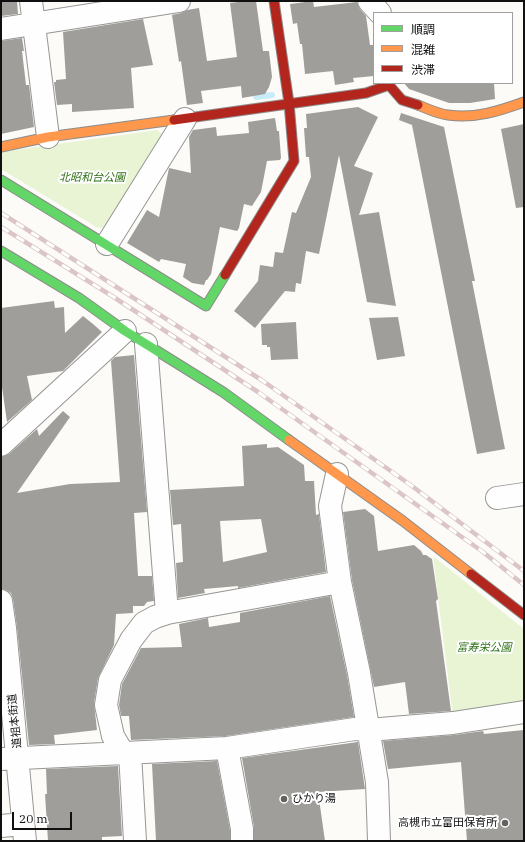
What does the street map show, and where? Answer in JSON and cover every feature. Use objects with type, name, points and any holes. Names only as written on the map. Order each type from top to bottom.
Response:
[{"type":"street","points":[[32,1],[48,137]]},
{"type":"street","points":[[1,29],[179,1]]},
{"type":"street","points":[[1,180],[206,306],[294,161],[289,103],[274,1]]},
{"type":"street","points":[[369,1],[379,12]]},
{"type":"street","points":[[1,147],[48,137],[366,93],[389,84],[402,100],[447,115],[477,115],[496,112],[524,102]]},
{"type":"street","points":[[107,244],[184,119]]},
{"type":"street","points":[[1,251],[79,298],[125,331],[223,392],[403,521],[524,615]]},
{"type":"street","points":[[1,445],[125,331]]},
{"type":"street","points":[[146,344],[166,613]]},
{"type":"street","points":[[337,474],[330,506],[340,582],[359,673],[377,782],[379,841]]},
{"type":"street","points":[[497,498],[524,494]]},
{"type":"street","points":[[135,841],[127,753],[113,736],[106,705],[110,680],[131,640],[144,623],[166,613],[340,582]]},
{"type":"street","name":"道祖本街道","points":[[1,601],[5,628],[10,759],[24,833]]},
{"type":"street","points":[[10,759],[227,748],[355,729],[368,730],[453,723],[524,712]]},
{"type":"street","points":[[227,748],[242,829],[242,841]]},
{"type":"street","points":[[1,826],[24,833]]},
{"type":"green space","name":"北昭和台公園","points":[[157,130],[163,135],[109,227],[98,228],[1,169],[1,152]]},
{"type":"green space","name":"富寿栄公園","points":[[433,556],[524,629],[524,707],[453,717]]},
{"type":"building","points":[[1,1],[17,1],[18,14],[1,16]]},
{"type":"building","points":[[256,1],[263,51],[269,51],[272,77],[269,87],[265,94],[242,98],[241,86],[201,91],[203,103],[187,105],[181,61],[179,62],[172,15],[199,8],[207,61],[237,57],[230,3]]},
{"type":"building","points":[[313,1],[314,7],[357,2],[360,9],[366,16],[370,45],[373,45],[373,76],[353,78],[354,82],[335,85],[333,71],[305,74],[302,44],[300,44],[297,23],[293,24],[290,4]]},
{"type":"building","points":[[143,19],[153,65],[131,68],[134,108],[72,112],[72,104],[57,105],[54,82],[56,82],[56,80],[66,79],[63,32]]},
{"type":"building","points":[[22,38],[26,85],[29,85],[34,127],[1,134],[1,41]]},
{"type":"building","points":[[405,84],[494,84],[495,99],[470,103],[449,103],[409,89]]},
{"type":"building","points":[[358,107],[378,117],[354,166],[373,173],[359,215],[379,212],[396,306],[367,302],[339,155],[319,254],[306,251],[301,284],[296,283],[295,292],[285,291],[255,328],[234,311],[258,281],[260,265],[273,267],[275,252],[283,253],[292,212],[296,213],[311,177],[309,157],[306,157],[304,128],[307,128],[306,114]]},
{"type":"building","points":[[401,113],[444,127],[475,281],[472,281],[505,449],[477,454],[412,125],[399,120]]},
{"type":"building","points":[[275,118],[277,131],[279,131],[281,158],[280,160],[267,161],[261,192],[252,206],[244,204],[237,231],[220,227],[211,274],[204,285],[192,283],[183,277],[186,264],[161,259],[159,262],[127,243],[147,210],[159,217],[169,168],[191,173],[189,137],[193,130],[216,127],[217,136],[249,133],[248,122]]},
{"type":"building","points":[[524,124],[524,207],[516,208],[501,129]]},
{"type":"building","points":[[54,301],[55,308],[64,307],[65,333],[83,316],[102,332],[63,371],[27,376],[32,400],[7,422],[1,380],[1,308]]},
{"type":"building","points":[[398,317],[405,356],[377,360],[369,318]]},
{"type":"building","points":[[296,322],[298,359],[271,360],[270,347],[267,347],[267,345],[262,345],[261,324]]},
{"type":"building","points":[[134,355],[147,512],[134,513],[138,576],[152,576],[154,601],[147,602],[144,606],[133,606],[133,613],[116,614],[114,645],[98,678],[94,703],[97,730],[54,735],[55,744],[29,745],[13,599],[11,593],[1,589],[1,457],[9,454],[37,429],[39,436],[63,411],[70,417],[17,493],[70,484],[120,482],[111,361],[115,357]]},
{"type":"building","points":[[267,444],[267,448],[278,447],[304,465],[305,481],[314,481],[316,515],[319,514],[326,572],[238,588],[238,586],[204,589],[205,593],[178,598],[176,563],[183,562],[181,524],[173,525],[170,490],[244,486],[242,446]],"holes":[[[261,519],[267,552],[223,562],[220,521]]]},
{"type":"building","points":[[365,509],[374,516],[378,551],[414,545],[423,555],[426,555],[432,559],[438,599],[436,601],[451,711],[409,714],[405,682],[374,687],[352,580],[343,512]]},
{"type":"building","points":[[330,596],[347,675],[354,717],[226,736],[131,740],[129,716],[121,716],[119,705],[122,684],[141,648],[182,647],[179,624],[208,618],[209,627],[240,622],[240,613]]},
{"type":"building","points":[[524,730],[524,841],[467,841],[461,762],[388,769],[383,741],[483,731],[484,734]]},
{"type":"building","name":"ひかり湯","points":[[358,742],[365,789],[318,792],[325,841],[254,841],[254,827],[242,758]]},
{"type":"building","points":[[217,761],[230,830],[230,841],[156,841],[152,764]]},
{"type":"building","points":[[118,766],[122,836],[102,837],[102,841],[48,841],[45,794],[47,794],[46,769]]},
{"type":"waterway","points":[[256,97],[272,95]]},
{"type":"railway","points":[[1,213],[263,381],[412,486],[524,571]]},
{"type":"railway","points":[[1,227],[112,296],[258,392],[483,552],[524,585]]},
{"type":"traffic: fast","points":[[1,180],[206,306],[225,275]]},
{"type":"traffic: fast","points":[[1,251],[79,298],[125,331],[223,392],[289,440]]},
{"type":"traffic: slow","points":[[418,105],[444,114],[468,116],[496,111],[524,102]]},
{"type":"traffic: slow","points":[[1,147],[48,137],[174,120]]},
{"type":"traffic: slow","points":[[289,440],[403,521],[471,574]]},
{"type":"traffic: jam","points":[[225,275],[294,161],[289,103],[274,1]]},
{"type":"traffic: jam","points":[[174,120],[366,93],[389,85],[402,100],[418,105]]},
{"type":"traffic: jam","points":[[471,574],[524,615]]},
{"type":"place","name":"ひかり湯","points":[[284,799]]},
{"type":"place","name":"高槻市立富田保育所","points":[[505,823]]}]
